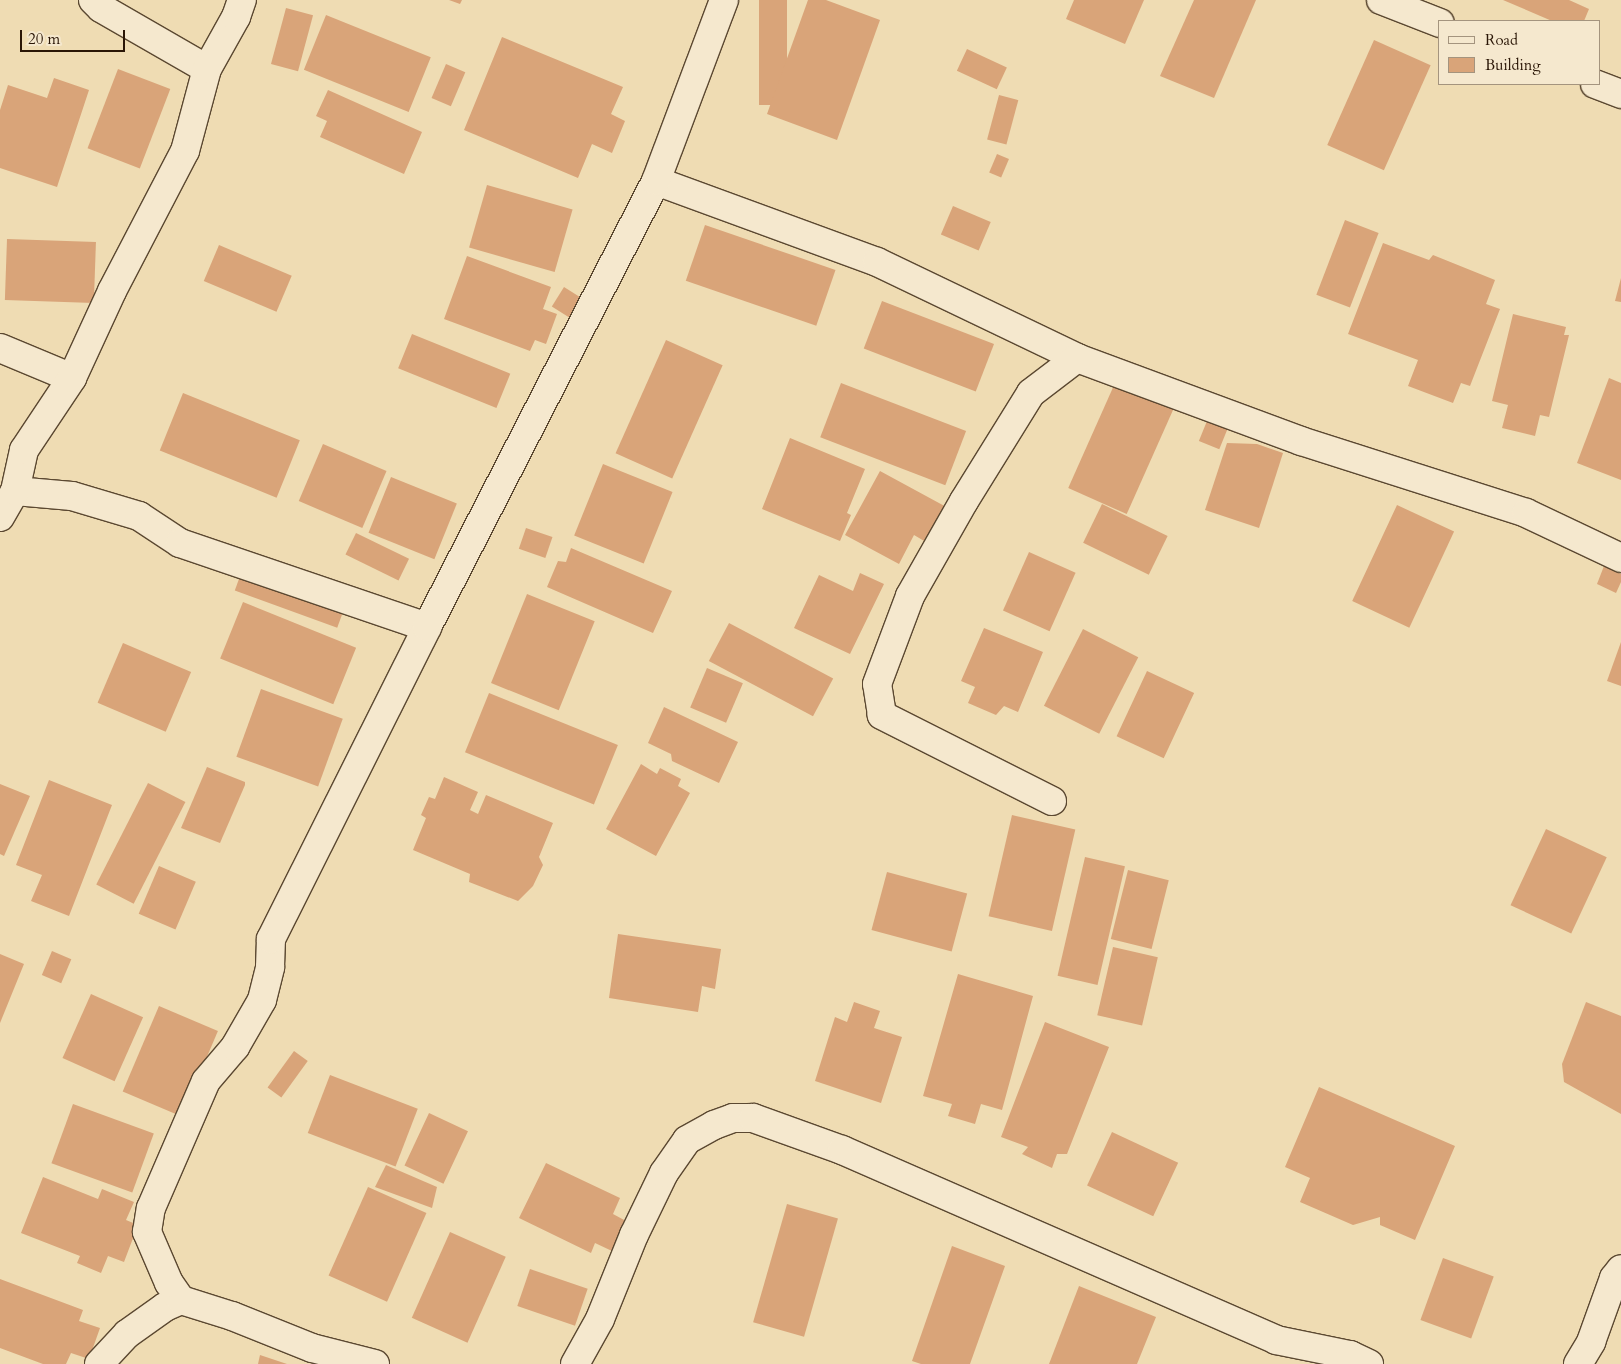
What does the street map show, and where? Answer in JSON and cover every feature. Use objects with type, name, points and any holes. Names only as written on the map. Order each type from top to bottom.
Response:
[{"type":"street","points":[[93,0],[101,8],[207,68]]},
{"type":"street","points":[[0,517],[16,491],[24,450],[72,378],[112,291],[185,151],[207,68],[236,17],[242,0]]},
{"type":"street","points":[[375,1364],[312,1348],[232,1316],[181,1300],[169,1283],[147,1232],[151,1208],[206,1081],[235,1047],[262,1000],[270,967],[271,939],[427,627],[656,181],[724,0]]},
{"type":"street","points":[[1381,0],[1438,21]]},
{"type":"street","points":[[1598,85],[1621,94]]},
{"type":"street","points":[[656,181],[877,262],[1077,358],[1300,441],[1526,513],[1621,558]]},
{"type":"street","points":[[0,348],[72,378]]},
{"type":"street","points":[[1052,801],[882,715],[877,684],[910,596],[964,501],[1031,393],[1077,358]]},
{"type":"street","points":[[16,491],[72,496],[139,516],[180,543],[427,627]]},
{"type":"street","points":[[574,1364],[600,1318],[634,1235],[664,1173],[687,1140],[714,1125],[733,1118],[753,1118],[842,1150],[1054,1241],[1276,1340],[1350,1355],[1369,1364]]},
{"type":"street","points":[[1578,1364],[1591,1342],[1614,1278],[1621,1269]]},
{"type":"street","points":[[99,1364],[127,1334],[164,1307],[181,1300]]},
{"type":"building","points":[[449,0],[462,0],[460,4]]},
{"type":"building","points":[[759,0],[787,0],[787,105],[759,105]]},
{"type":"building","points":[[808,0],[826,0],[880,20],[837,140],[767,114]]},
{"type":"building","points":[[1074,0],[1144,0],[1125,44],[1066,19]]},
{"type":"building","points":[[1194,0],[1256,0],[1214,98],[1160,76]]},
{"type":"building","points":[[1503,0],[1569,0],[1589,9],[1584,20],[1550,20]]},
{"type":"building","points":[[286,8],[313,15],[298,71],[271,64]]},
{"type":"building","points":[[326,15],[431,57],[409,112],[304,70]]},
{"type":"building","points":[[502,37],[623,87],[611,114],[625,121],[612,153],[592,144],[578,178],[464,130]]},
{"type":"building","points":[[1374,40],[1431,65],[1384,170],[1327,145]]},
{"type":"building","points":[[967,49],[1007,68],[997,89],[957,71]]},
{"type":"building","points":[[446,64],[465,72],[451,106],[432,98]]},
{"type":"building","points":[[118,69],[170,89],[140,168],[88,148]]},
{"type":"building","points":[[54,78],[89,90],[57,187],[0,168],[0,110],[8,85],[47,98]]},
{"type":"building","points":[[328,90],[422,132],[404,174],[320,137],[327,121],[316,116]]},
{"type":"building","points":[[999,95],[1018,100],[1006,145],[987,139]]},
{"type":"building","points":[[997,154],[1009,159],[1001,177],[989,172]]},
{"type":"building","points":[[487,185],[573,210],[555,272],[469,247]]},
{"type":"building","points":[[953,206],[991,222],[979,251],[941,235]]},
{"type":"building","points":[[1345,220],[1379,233],[1350,308],[1316,295]]},
{"type":"building","points":[[705,225],[835,270],[816,326],[686,281]]},
{"type":"building","points":[[7,239],[96,242],[94,303],[5,300]]},
{"type":"building","points":[[1383,243],[1429,260],[1433,255],[1495,280],[1486,304],[1500,309],[1470,386],[1461,383],[1453,403],[1408,386],[1418,360],[1348,334]]},
{"type":"building","points":[[219,245],[292,276],[276,312],[204,281]]},
{"type":"building","points":[[467,256],[551,287],[543,309],[557,314],[546,344],[535,340],[530,351],[444,319]]},
{"type":"building","points":[[1621,278],[1621,302],[1615,301]]},
{"type":"building","points":[[564,287],[583,299],[570,318],[552,307]]},
{"type":"building","points":[[882,301],[994,344],[976,392],[864,349]]},
{"type":"building","points":[[1513,314],[1566,327],[1564,335],[1569,335],[1549,417],[1540,415],[1535,436],[1502,428],[1508,405],[1492,401]]},
{"type":"building","points":[[412,334],[510,374],[496,408],[398,368]]},
{"type":"building","points":[[666,340],[723,365],[672,478],[616,453]]},
{"type":"building","points":[[1609,378],[1621,383],[1621,480],[1577,463]]},
{"type":"building","points":[[841,383],[966,431],[945,485],[820,437]]},
{"type":"building","points":[[1115,383],[1173,409],[1127,514],[1068,488]]},
{"type":"building","points":[[183,393],[300,440],[277,498],[160,450]]},
{"type":"building","points":[[1209,416],[1229,424],[1219,449],[1199,441]]},
{"type":"building","points":[[790,438],[865,469],[847,513],[851,515],[840,541],[762,509]]},
{"type":"building","points":[[1227,443],[1257,444],[1283,453],[1259,528],[1205,510]]},
{"type":"building","points":[[323,444],[387,471],[362,528],[299,501]]},
{"type":"building","points":[[603,464],[673,492],[644,563],[574,535]]},
{"type":"building","points":[[880,471],[950,509],[931,545],[914,535],[899,564],[845,535]]},
{"type":"building","points":[[391,477],[457,504],[434,559],[369,533]]},
{"type":"building","points":[[1102,504],[1168,536],[1149,575],[1083,543]]},
{"type":"building","points":[[1397,505],[1454,532],[1409,628],[1352,601]]},
{"type":"building","points":[[526,528],[552,537],[545,558],[519,549]]},
{"type":"building","points":[[356,533],[409,559],[399,580],[345,555]]},
{"type":"building","points":[[571,548],[672,591],[653,633],[547,587],[558,561],[566,562]]},
{"type":"building","points":[[1029,552],[1076,573],[1050,631],[1003,610]]},
{"type":"building","points":[[1604,566],[1621,574],[1621,582],[1616,593],[1597,584]]},
{"type":"building","points":[[243,568],[345,605],[337,628],[235,591]]},
{"type":"building","points":[[860,573],[884,584],[850,654],[794,628],[819,575],[853,591]]},
{"type":"building","points":[[527,594],[595,621],[559,710],[491,683]]},
{"type":"building","points":[[243,602],[356,648],[333,704],[220,659]]},
{"type":"building","points":[[729,623],[833,678],[813,716],[709,661]]},
{"type":"building","points":[[984,628],[1043,652],[1018,712],[1004,706],[996,715],[968,703],[975,687],[961,681]]},
{"type":"building","points":[[1083,629],[1138,657],[1099,734],[1044,706]]},
{"type":"building","points":[[1621,642],[1621,686],[1607,681]]},
{"type":"building","points":[[123,643],[191,672],[166,732],[98,703]]},
{"type":"building","points":[[707,668],[743,683],[726,723],[690,708]]},
{"type":"building","points":[[1147,671],[1194,693],[1164,758],[1117,736]]},
{"type":"building","points":[[261,689],[343,719],[318,786],[236,757]]},
{"type":"building","points":[[489,693],[618,745],[594,804],[465,752]]},
{"type":"building","points":[[664,707],[738,742],[719,783],[672,761],[671,754],[648,743]]},
{"type":"building","points":[[641,764],[657,774],[660,768],[681,779],[678,786],[690,793],[656,856],[606,829]]},
{"type":"building","points":[[207,767],[245,782],[220,843],[181,828]]},
{"type":"building","points":[[444,777],[478,792],[470,810],[478,814],[486,795],[553,823],[539,857],[543,865],[533,886],[518,901],[469,882],[470,874],[413,850],[426,818],[421,815],[429,797],[435,799]]},
{"type":"building","points":[[49,780],[112,805],[69,916],[31,901],[42,875],[16,865]]},
{"type":"building","points":[[148,783],[185,802],[134,904],[96,885]]},
{"type":"building","points":[[0,784],[30,796],[4,856],[0,854]]},
{"type":"building","points":[[1012,815],[1075,830],[1052,931],[989,916]]},
{"type":"building","points":[[1546,829],[1607,857],[1571,933],[1511,905]]},
{"type":"building","points":[[1085,857],[1125,866],[1098,985],[1058,976]]},
{"type":"building","points":[[159,866],[196,882],[176,929],[139,914]]},
{"type":"building","points":[[1128,870],[1169,880],[1152,949],[1111,939]]},
{"type":"building","points":[[887,872],[967,893],[952,951],[871,930]]},
{"type":"building","points":[[618,934],[721,949],[715,989],[702,986],[698,1012],[609,998]]},
{"type":"building","points":[[1113,947],[1158,957],[1142,1026],[1097,1015]]},
{"type":"building","points":[[52,951],[71,959],[61,983],[42,975]]},
{"type":"building","points":[[0,954],[24,964],[0,1023]]},
{"type":"building","points":[[958,974],[1033,996],[1002,1110],[981,1104],[975,1124],[948,1116],[952,1104],[923,1096]]},
{"type":"building","points":[[91,994],[143,1017],[115,1081],[63,1058]]},
{"type":"building","points":[[854,1002],[880,1011],[874,1028],[902,1037],[881,1103],[815,1081],[835,1017],[847,1022]]},
{"type":"building","points":[[1586,1002],[1621,1016],[1621,1114],[1564,1082],[1562,1064]]},
{"type":"building","points":[[159,1006],[218,1031],[182,1117],[123,1092]]},
{"type":"building","points":[[1045,1022],[1109,1047],[1067,1154],[1057,1154],[1052,1168],[1022,1154],[1028,1147],[1001,1137]]},
{"type":"building","points":[[294,1051],[308,1061],[281,1097],[268,1087]]},
{"type":"building","points":[[330,1075],[418,1109],[396,1167],[308,1133]]},
{"type":"building","points":[[1319,1087],[1455,1146],[1415,1240],[1380,1225],[1380,1217],[1353,1225],[1300,1202],[1310,1178],[1285,1167]]},
{"type":"building","points":[[73,1104],[154,1133],[132,1193],[51,1163]]},
{"type":"building","points":[[429,1113],[468,1131],[443,1184],[404,1166]]},
{"type":"building","points":[[1112,1132],[1178,1163],[1153,1216],[1087,1185]]},
{"type":"building","points":[[546,1163],[620,1198],[613,1214],[626,1221],[612,1251],[595,1243],[591,1253],[519,1218]]},
{"type":"building","points":[[386,1165],[437,1187],[432,1208],[375,1187]]},
{"type":"building","points":[[43,1177],[98,1199],[102,1189],[134,1202],[126,1220],[138,1225],[124,1262],[108,1256],[101,1273],[77,1263],[80,1256],[21,1233]]},
{"type":"building","points":[[368,1187],[426,1213],[387,1302],[329,1276]]},
{"type":"building","points":[[787,1204],[838,1219],[804,1337],[753,1322]]},
{"type":"building","points":[[450,1232],[506,1257],[467,1343],[412,1318]]},
{"type":"building","points":[[952,1246],[1005,1266],[970,1364],[921,1364],[912,1361]]},
{"type":"building","points":[[1443,1258],[1494,1276],[1471,1338],[1420,1320]]},
{"type":"building","points":[[530,1269],[588,1289],[575,1326],[517,1306]]},
{"type":"building","points":[[0,1279],[83,1310],[79,1321],[100,1328],[89,1359],[71,1353],[66,1364],[43,1364],[0,1348]]},
{"type":"building","points":[[1079,1286],[1156,1317],[1137,1364],[1049,1364]]},
{"type":"building","points":[[260,1355],[287,1364],[258,1364]]}]
